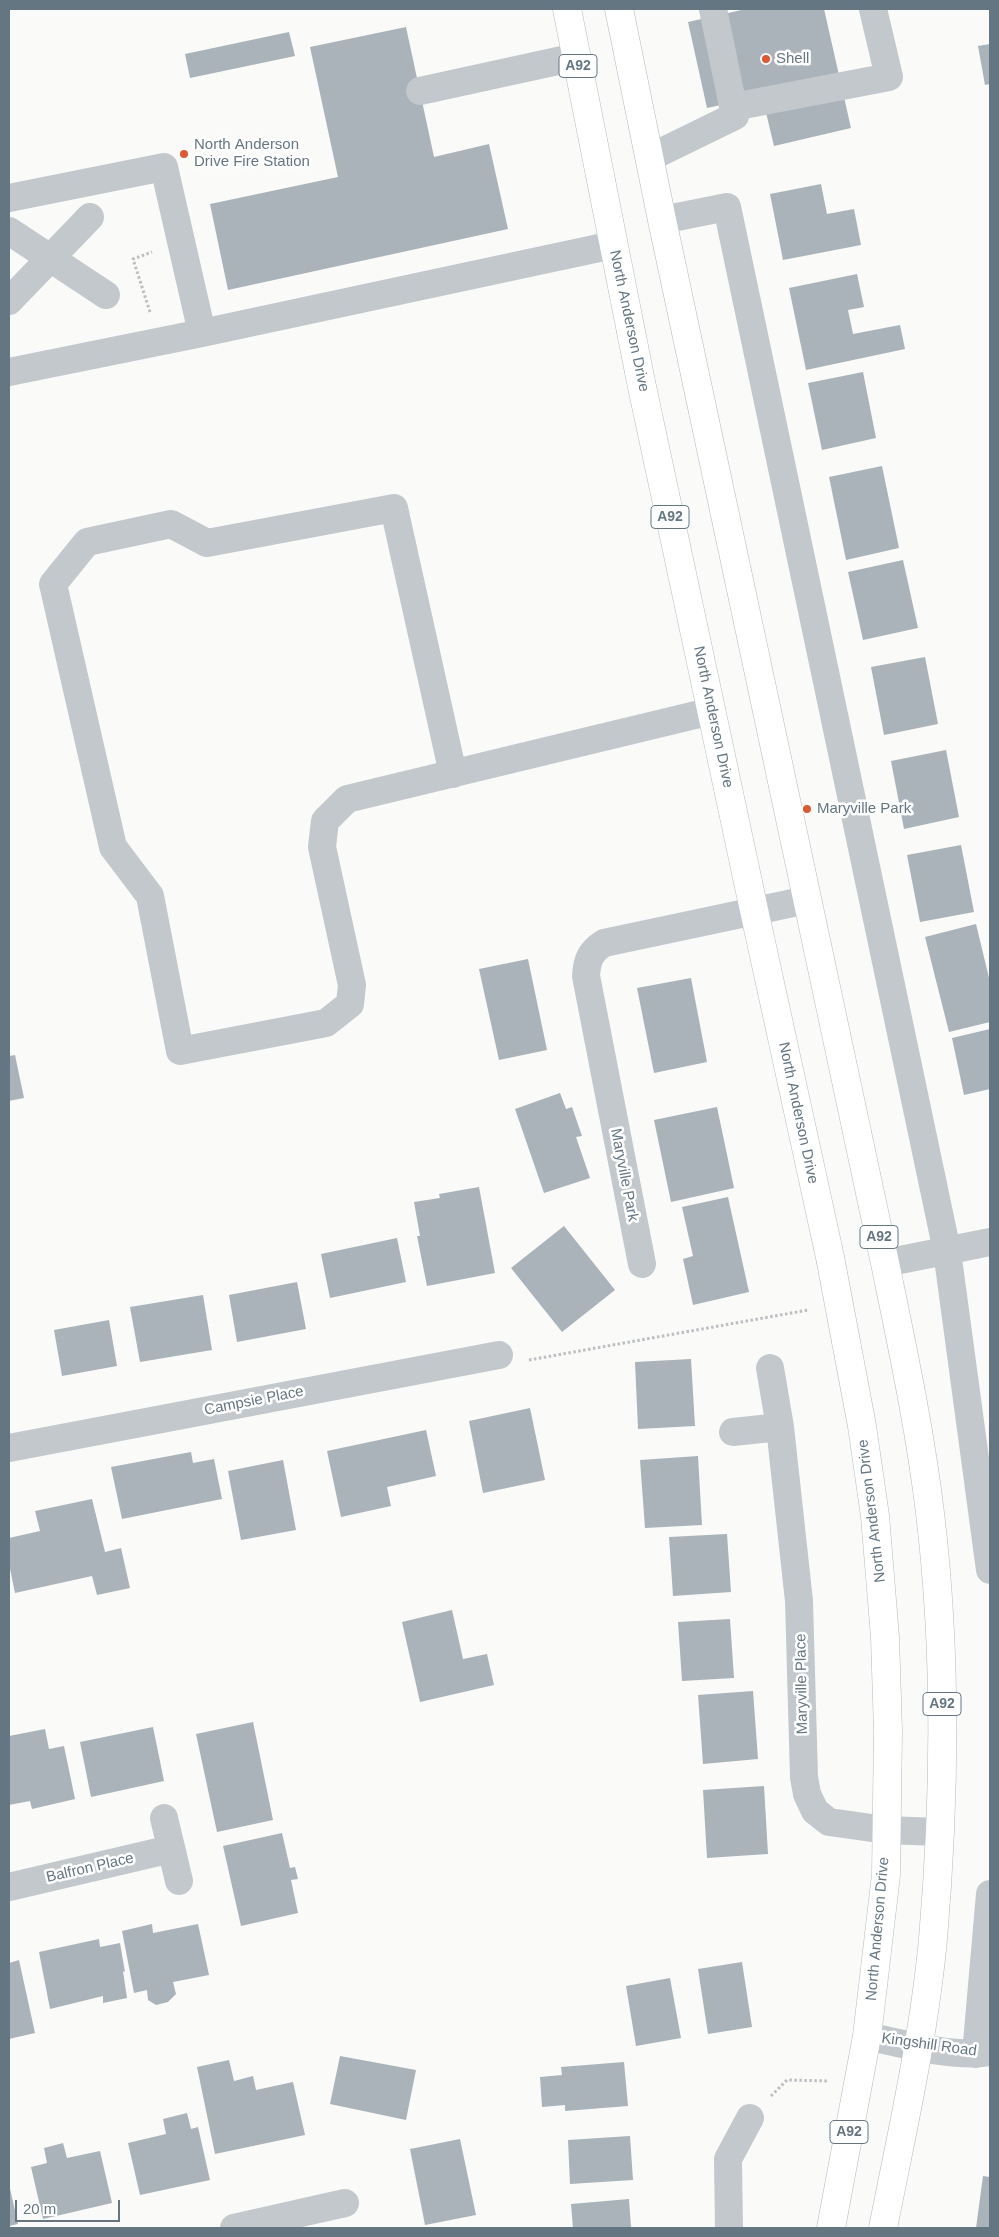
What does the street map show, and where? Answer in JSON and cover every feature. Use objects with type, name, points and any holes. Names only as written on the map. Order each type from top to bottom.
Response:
[{"type":"main road","name":"North Anderson Drive","points":[[566,9],[613,245],[754,910],[840,1304],[862,1426],[875,1516],[885,1637],[888,1722],[886,1875],[867,2036],[832,2228]]},
{"type":"main road","name":"A92","points":[[619,9],[662,220],[885,1262],[913,1404],[930,1513],[936,1576],[942,1698],[939,1832],[932,1940],[918,2047],[883,2228]]},
{"type":"street","points":[[649,158],[735,116],[713,9]]},
{"type":"street","points":[[733,106],[888,76],[873,9]]},
{"type":"street","points":[[420,91],[576,57]]},
{"type":"street","points":[[9,198],[164,168],[202,333]]},
{"type":"street","points":[[662,220],[727,207],[947,1251],[990,1570]]},
{"type":"street","points":[[9,301],[90,217]]},
{"type":"street","points":[[9,231],[106,295]]},
{"type":"street","points":[[9,372],[202,333],[613,245]]},
{"type":"street","points":[[453,774],[394,508],[207,543],[171,524],[87,542],[53,584],[113,847],[150,896],[180,1051],[326,1023],[350,1004],[352,985],[322,847],[325,821],[347,799],[453,774],[712,711]]},
{"type":"street","name":"Maryville Park","points":[[642,1264],[586,976],[587,960],[594,950],[604,943],[807,900]]},
{"type":"street","points":[[885,1262],[990,1242]]},
{"type":"street","name":"Campsie Place","points":[[9,1448],[499,1355]]},
{"type":"street","name":"Maryville Place","points":[[770,1368],[780,1427],[799,1601],[804,1777],[807,1794],[815,1811],[829,1822],[886,1830],[939,1832]]},
{"type":"street","points":[[733,1432],[780,1427]]},
{"type":"street","points":[[164,1818],[179,1881]]},
{"type":"street","name":"Balfron Place","points":[[9,1887],[172,1849]]},
{"type":"street","points":[[983,2053],[990,1894]]},
{"type":"street","name":"Kingshill Road","points":[[867,2036],[918,2047],[983,2053]]},
{"type":"street","points":[[730,2228],[728,2159],[750,2118]]},
{"type":"street","points":[[234,2228],[345,2203]]},
{"type":"path","points":[[499,1355],[529,1360],[840,1304]]},
{"type":"path","points":[[750,2118],[787,2080],[858,2083]]},
{"type":"building","name":"Shell","points":[[746,9],[824,9],[851,128],[774,146],[762,96],[707,108],[688,22]]},
{"type":"building","points":[[406,27],[434,157],[489,144],[508,229],[228,290],[210,204],[338,177],[310,47]]},
{"type":"building","points":[[289,32],[295,56],[190,78],[185,54]]},
{"type":"building","points":[[990,44],[990,84],[985,85],[978,46]]},
{"type":"building","points":[[821,184],[827,214],[854,209],[861,245],[783,260],[770,194]]},
{"type":"building","points":[[857,274],[864,307],[848,310],[853,334],[900,325],[905,349],[806,370],[789,288]]},
{"type":"building","points":[[863,372],[876,438],[822,450],[808,383]]},
{"type":"building","points":[[882,466],[899,548],[846,560],[829,477]]},
{"type":"building","points":[[903,560],[918,628],[863,640],[848,572]]},
{"type":"building","points":[[925,657],[938,724],[884,735],[871,667]]},
{"type":"building","points":[[946,750],[959,817],[904,829],[891,761]]},
{"type":"building","points":[[961,845],[974,912],[920,922],[907,855]]},
{"type":"building","points":[[976,924],[990,982],[990,1022],[949,1032],[925,937]]},
{"type":"building","points":[[528,959],[547,1050],[499,1060],[479,969]]},
{"type":"building","points":[[691,978],[707,1062],[654,1073],[637,988]]},
{"type":"building","points":[[990,1029],[990,1089],[964,1095],[952,1038]]},
{"type":"building","points":[[15,1055],[24,1098],[9,1101],[9,1056]]},
{"type":"building","points":[[560,1093],[566,1109],[572,1107],[582,1136],[576,1137],[590,1178],[544,1193],[515,1109]]},
{"type":"building","points":[[717,1107],[734,1188],[671,1202],[654,1120]]},
{"type":"building","points":[[479,1187],[495,1273],[427,1286],[417,1236],[420,1236],[414,1202],[440,1198],[439,1194]]},
{"type":"building","points":[[728,1197],[749,1292],[693,1305],[683,1259],[693,1256],[682,1207]]},
{"type":"building","points":[[564,1226],[615,1290],[562,1332],[511,1268]]},
{"type":"building","points":[[397,1238],[406,1282],[330,1298],[321,1254]]},
{"type":"building","points":[[297,1282],[306,1329],[237,1342],[229,1295]]},
{"type":"building","points":[[203,1295],[212,1350],[140,1362],[130,1307]]},
{"type":"building","points":[[109,1320],[117,1366],[62,1376],[54,1330]]},
{"type":"building","points":[[691,1359],[695,1426],[638,1429],[635,1362]]},
{"type":"building","points":[[530,1408],[545,1480],[483,1493],[469,1421]]},
{"type":"building","points":[[426,1430],[436,1476],[387,1487],[391,1506],[341,1517],[327,1451]]},
{"type":"building","points":[[191,1452],[193,1463],[214,1459],[222,1499],[122,1519],[111,1467]]},
{"type":"building","points":[[698,1456],[702,1525],[645,1528],[640,1460]]},
{"type":"building","points":[[283,1460],[296,1530],[241,1540],[228,1471]]},
{"type":"building","points":[[92,1499],[105,1552],[121,1548],[130,1588],[97,1595],[92,1576],[15,1593],[9,1564],[9,1538],[40,1531],[35,1511]]},
{"type":"building","points":[[727,1534],[731,1592],[673,1596],[669,1537]]},
{"type":"building","points":[[452,1610],[463,1659],[487,1654],[494,1685],[420,1702],[402,1622]]},
{"type":"building","points":[[730,1619],[734,1678],[682,1681],[678,1622]]},
{"type":"building","points":[[753,1691],[758,1759],[703,1764],[698,1695]]},
{"type":"building","points":[[253,1722],[273,1820],[217,1832],[196,1734]]},
{"type":"building","points":[[153,1727],[164,1781],[91,1797],[80,1742]]},
{"type":"building","points":[[45,1729],[49,1749],[64,1746],[75,1799],[32,1809],[30,1801],[9,1805],[9,1736]]},
{"type":"building","points":[[764,1786],[768,1854],[707,1858],[703,1790]]},
{"type":"building","points":[[282,1833],[290,1868],[295,1867],[298,1879],[291,1880],[298,1913],[241,1926],[223,1846]]},
{"type":"building","points":[[152,1924],[153,1933],[198,1924],[209,1975],[173,1982],[176,1994],[168,2002],[156,2005],[148,2000],[147,1990],[134,1993],[122,1931]]},
{"type":"building","points":[[99,1939],[100,1947],[120,1943],[127,1998],[103,2003],[103,1996],[50,2009],[39,1952]]},
{"type":"building","points":[[19,1960],[35,2033],[9,2039],[9,1963]]},
{"type":"building","points":[[742,1962],[752,2027],[708,2034],[698,1969]]},
{"type":"building","points":[[670,1978],[681,2038],[636,2046],[626,1986]]},
{"type":"building","points":[[340,2056],[416,2070],[406,2120],[330,2104]]},
{"type":"building","points":[[229,2060],[234,2081],[253,2076],[256,2090],[293,2082],[305,2135],[215,2154],[197,2067]]},
{"type":"building","points":[[624,2062],[628,2106],[565,2111],[565,2105],[542,2107],[540,2077],[562,2075],[561,2067]]},
{"type":"building","points":[[187,2113],[191,2129],[198,2127],[210,2180],[140,2195],[128,2143],[166,2134],[163,2119]]},
{"type":"building","points":[[630,2136],[633,2180],[570,2184],[568,2140]]},
{"type":"building","points":[[460,2139],[476,2215],[425,2225],[410,2149]]},
{"type":"building","points":[[63,2143],[67,2158],[100,2151],[112,2203],[43,2219],[31,2167],[47,2163],[44,2148]]},
{"type":"building","points":[[983,2176],[990,2177],[990,2228],[976,2228]]},
{"type":"building","points":[[9,2184],[18,2224],[9,2226]]},
{"type":"building","points":[[629,2199],[631,2227],[573,2228],[571,2204]]},
{"type":"place","name":"Shell","points":[[766,59]]},
{"type":"place","name":"North Anderson Drive Fire Station","points":[[184,154]]},
{"type":"place","name":"Maryville Park","points":[[807,809]]}]
